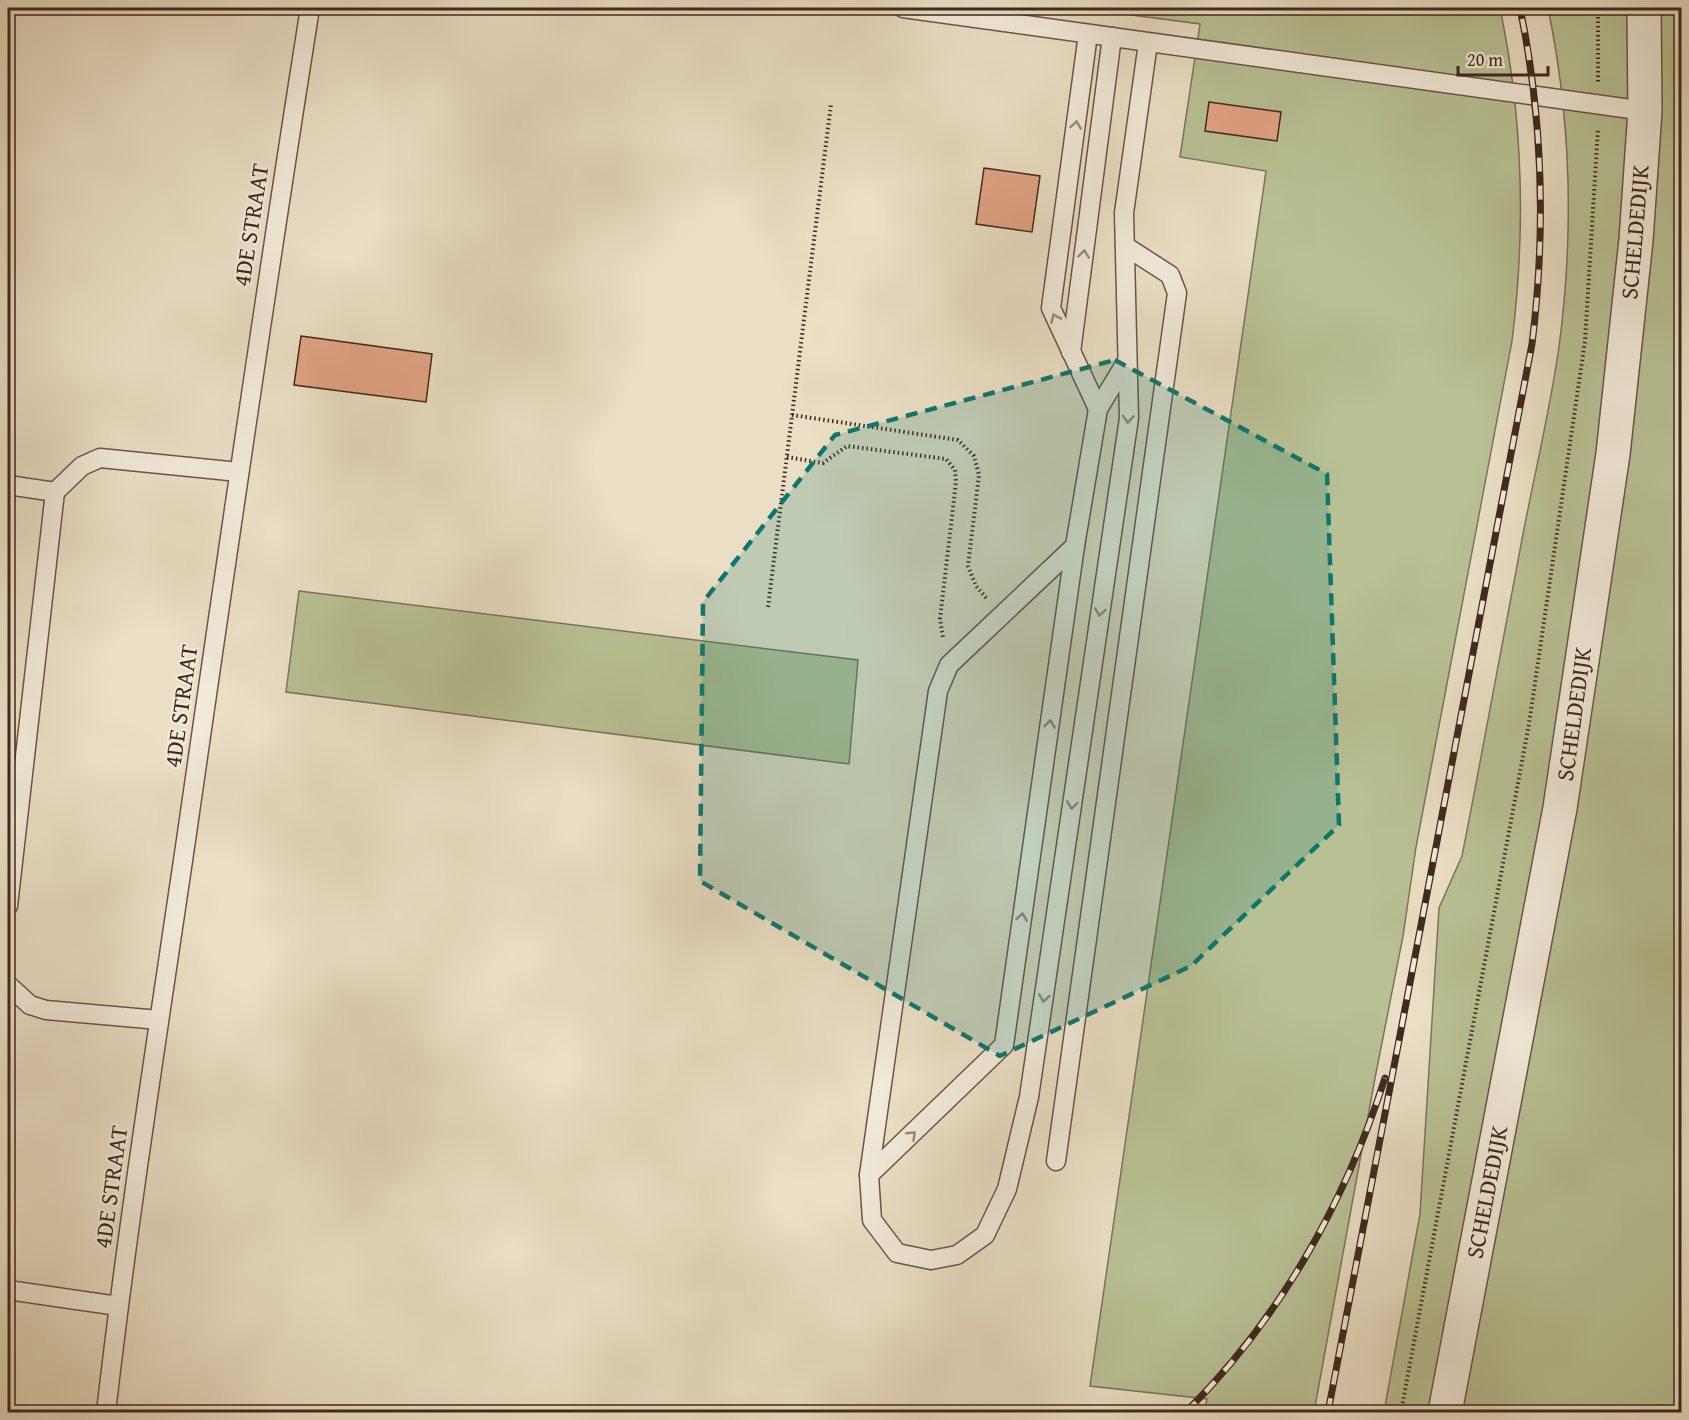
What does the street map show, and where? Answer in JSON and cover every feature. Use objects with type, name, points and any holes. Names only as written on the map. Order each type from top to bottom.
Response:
[{"type":"street","name":"SCHELDEDIJK","points":[[1445,1413],[1560,808],[1613,454],[1636,240],[1645,111],[1644,8]]},
{"type":"lane","name":"4DE STRAAT","points":[[106,1413],[118,1306],[159,1020],[270,258],[310,8]]},
{"type":"lane","points":[[903,8],[1645,111]]},
{"type":"lane","points":[[1088,34],[1051,308],[1098,409]]},
{"type":"lane","points":[[1071,354],[1112,37]]},
{"type":"lane","points":[[1075,546],[949,665],[938,692],[869,1175],[872,1220],[897,1253],[931,1260],[957,1255],[985,1235],[1007,1189],[1029,1097],[1129,418],[1124,213],[1148,43]]},
{"type":"lane","points":[[1056,1161],[1177,293],[1170,275],[1125,246]]},
{"type":"lane","points":[[869,1175],[1004,1045],[1075,546],[1098,409],[1127,361]]},
{"type":"lane","points":[[8,906],[55,492],[82,466],[100,458],[239,472]]},
{"type":"lane","points":[[8,485],[55,492]]},
{"type":"lane","points":[[8,985],[30,1005],[46,1010],[159,1020]]},
{"type":"lane","points":[[8,1290],[118,1306]]},
{"type":"path","points":[[1401,1413],[1531,712],[1585,340],[1596,183],[1599,105],[1598,8]]},
{"type":"path","points":[[768,607],[831,104]]},
{"type":"path","points":[[792,415],[958,440],[974,456],[979,475],[968,566],[975,586],[1002,615]]},
{"type":"path","points":[[787,457],[824,463],[847,446],[946,459],[955,470],[956,482],[940,619],[949,665]]},
{"type":"highlighted area","points":[[1115,360],[1327,474],[1339,825],[1191,966],[1000,1056],[700,881],[703,602],[835,435]]},
{"type":"green space","points":[[1078,8],[1500,8],[1508,49],[1518,132],[1520,174],[1519,257],[1512,341],[1416,847],[1403,936],[1314,1412],[1204,1412],[1207,1399],[1090,1386],[1266,171],[1180,157],[1200,24]]},
{"type":"green space","points":[[1548,8],[1681,8],[1681,1412],[1384,1412],[1420,1214],[1439,908],[1462,856],[1547,418],[1564,305],[1568,219],[1566,134],[1556,50]]},
{"type":"green space","points":[[299,591],[858,660],[849,764],[286,692]]},
{"type":"building","points":[[1209,102],[1281,112],[1277,141],[1205,131]]},
{"type":"building","points":[[984,168],[1040,176],[1032,232],[976,224]]},
{"type":"building","points":[[301,336],[432,354],[426,402],[294,385]]},
{"type":"railway","points":[[1328,1412],[1532,344],[1539,259],[1540,175],[1534,91],[1520,8]]},
{"type":"railway","points":[[1186,1412],[1251,1339],[1305,1257],[1350,1170],[1385,1078]]}]
